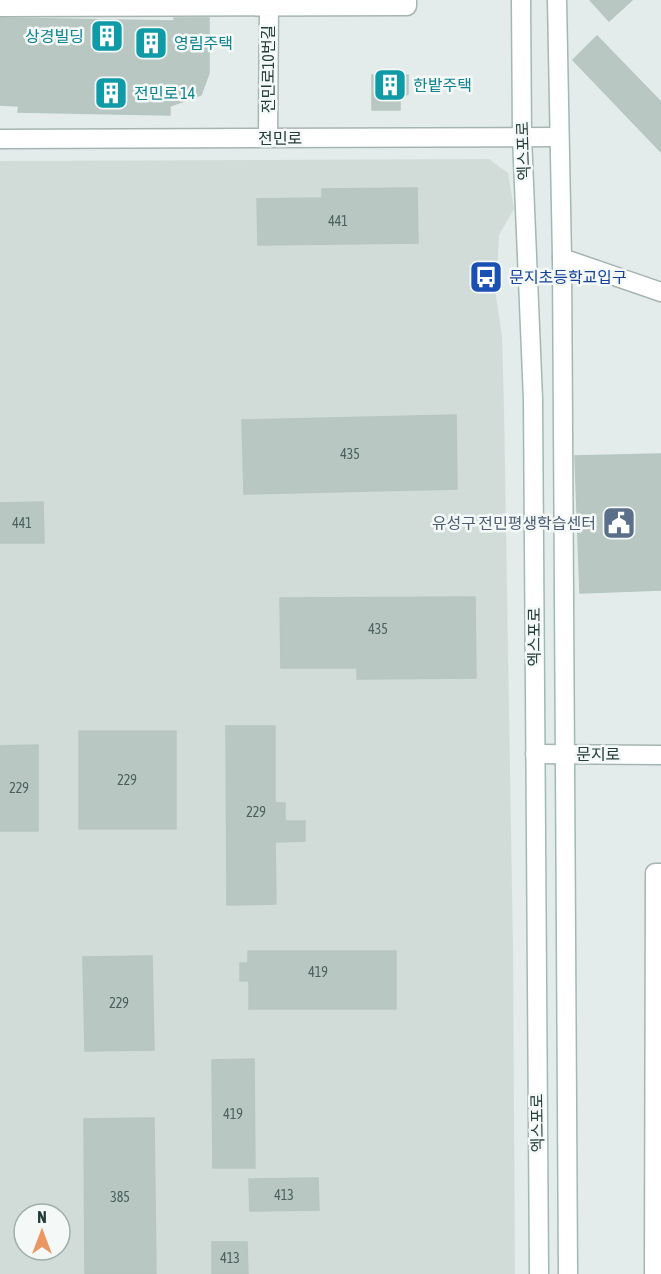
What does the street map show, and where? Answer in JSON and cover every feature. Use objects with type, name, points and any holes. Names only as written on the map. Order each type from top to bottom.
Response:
[{"type":"main road","name":"엑스포로","points":[[521,0],[522,137],[533,399],[539,1274]]},
{"type":"main road","name":"엑스포로","points":[[557,0],[562,258],[568,1274]]},
{"type":"main road","name":"전민로10번길","points":[[268,3],[268,138]]},
{"type":"main road","points":[[10,5],[406,3]]},
{"type":"main road","name":"전민로","points":[[0,139],[559,137]]},
{"type":"main road","points":[[562,258],[661,292]]},
{"type":"main road","name":"문지로","points":[[535,754],[661,755]]},
{"type":"main road","points":[[654,1274],[658,1147],[656,873],[661,873]]},
{"type":"shaded area","points":[[489,159],[508,173],[514,209],[499,235],[496,296],[502,336],[504,407],[513,949],[515,1274],[0,1274],[0,161]]},
{"type":"building","points":[[590,0],[632,0],[609,21]]},
{"type":"building","points":[[0,18],[174,21],[174,18],[209,18],[209,73],[201,95],[170,106],[170,115],[18,112],[19,106],[0,105]]},
{"type":"building","points":[[597,36],[661,102],[661,152],[573,60]]},
{"type":"building","name":"한밭주택","points":[[372,75],[408,75],[408,94],[400,97],[400,110],[372,110]]},
{"type":"building","points":[[417,188],[418,243],[258,245],[257,199],[322,198],[322,189]]},
{"type":"building","points":[[456,415],[457,489],[244,494],[242,420]]},
{"type":"building","name":"유성구 전민평생학습센터","points":[[661,454],[661,590],[580,593],[575,456]]},
{"type":"building","points":[[43,502],[44,543],[0,543],[0,503]]},
{"type":"building","points":[[475,597],[476,678],[357,679],[357,668],[281,668],[280,598]]},
{"type":"building","points":[[226,726],[275,726],[275,803],[285,803],[285,821],[305,821],[305,841],[275,842],[276,904],[227,905]]},
{"type":"building","points":[[79,731],[176,731],[176,829],[79,829]]},
{"type":"building","points":[[38,745],[38,831],[0,831],[0,746]]},
{"type":"building","points":[[248,951],[396,951],[396,1009],[249,1009],[249,981],[240,981],[240,963],[248,963]]},
{"type":"building","points":[[152,956],[154,1050],[85,1051],[83,957]]},
{"type":"building","points":[[254,1059],[255,1168],[213,1168],[212,1060]]},
{"type":"building","points":[[154,1118],[156,1274],[85,1274],[84,1119]]},
{"type":"building","points":[[318,1178],[319,1210],[250,1211],[249,1179]]},
{"type":"building","points":[[212,1242],[247,1242],[248,1274],[212,1274]]},
{"type":"place","name":"상경빌딩","points":[[107,36]]},
{"type":"place","name":"영림주택","points":[[151,43]]},
{"type":"place","name":"한밭주택","points":[[390,85]]},
{"type":"place","name":"전민로 14","points":[[111,93]]},
{"type":"place","name":"문지초등학교입구","points":[[486,277]]},
{"type":"place","name":"유성구 전민평생학습센터","points":[[619,523]]}]
